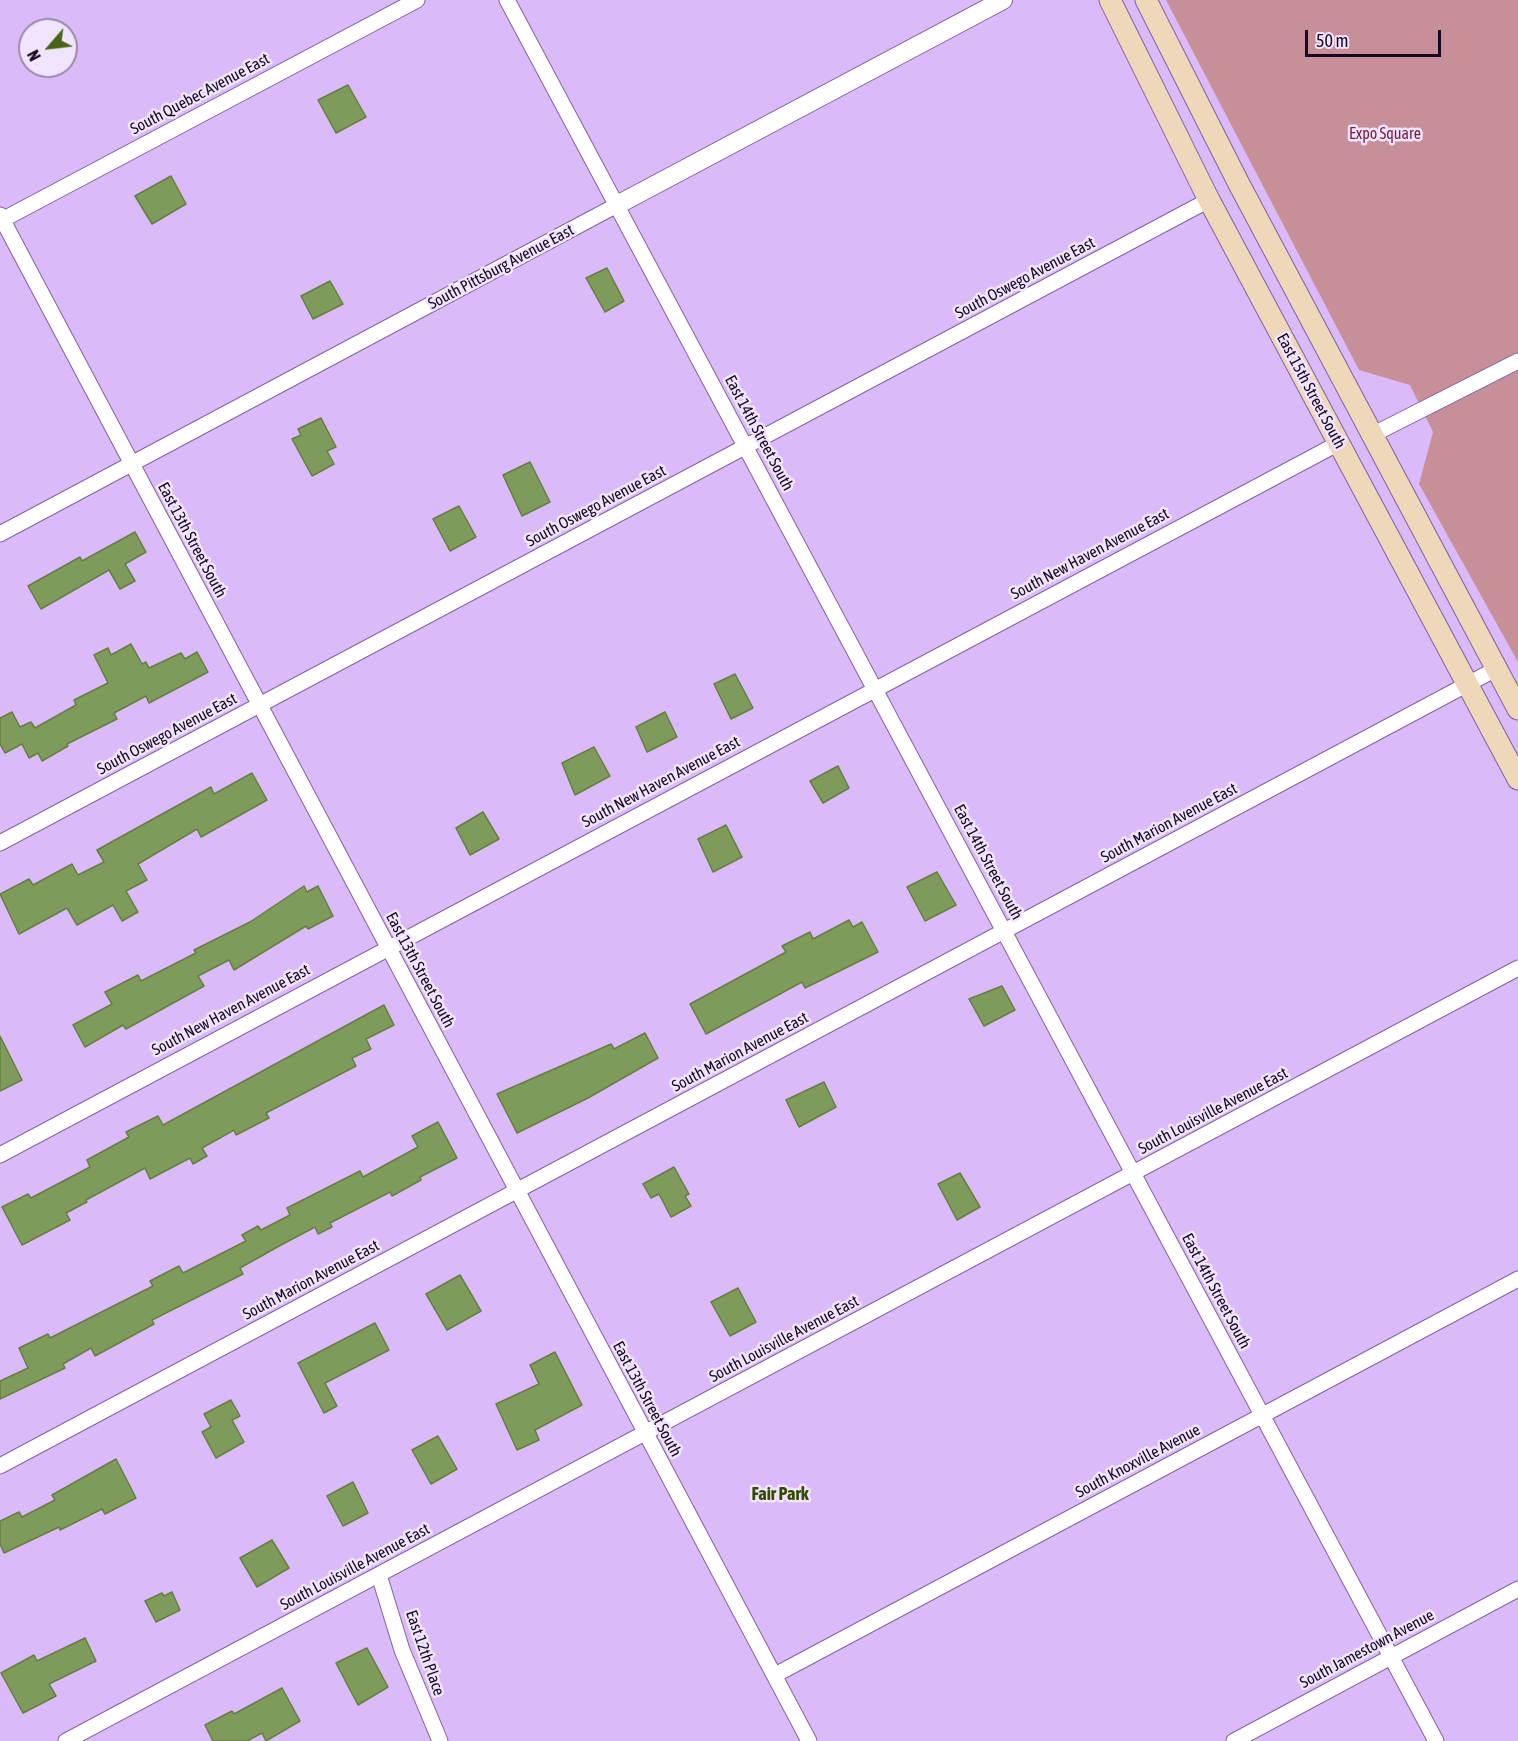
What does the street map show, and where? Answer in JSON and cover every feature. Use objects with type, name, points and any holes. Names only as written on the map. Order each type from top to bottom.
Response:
[{"type":"main road","name":"East 15th Street South","points":[[1110,0],[1209,200],[1518,779]]},
{"type":"main road","name":"East 15th Street South","points":[[1146,0],[1239,184],[1518,710]]},
{"type":"main road","points":[[1209,200],[1239,184]]},
{"type":"main road","points":[[1339,442],[1372,435]]},
{"type":"street","name":"South Quebec Avenue East","points":[[1,218],[417,0]]},
{"type":"street","name":"East 14th Street South","points":[[507,0],[1436,1741]]},
{"type":"street","name":"South Pittsburg Avenue East","points":[[0,534],[1003,0]]},
{"type":"street","name":"South Oswego Avenue East","points":[[0,843],[1209,200]]},
{"type":"street","name":"East 13th Street South","points":[[1,218],[809,1741]]},
{"type":"street","points":[[1372,435],[1518,361]]},
{"type":"street","name":"South New Haven Avenue East","points":[[0,1155],[1339,442]]},
{"type":"street","name":"South Marion Avenue East","points":[[0,1466],[1497,669]]},
{"type":"street","name":"South Louisville Avenue East","points":[[66,1741],[1518,968]]},
{"type":"street","name":"South Knoxville Avenue","points":[[775,1675],[1518,1279]]},
{"type":"street","name":"East 12th Place","points":[[379,1575],[406,1661],[440,1741]]},
{"type":"street","name":"South Jamestown Avenue","points":[[1234,1741],[1518,1589]]},
{"type":"green space","name":"Expo Square","points":[[1166,0],[1518,0],[1518,662],[1419,484],[1433,432],[1410,385],[1359,370]]},
{"type":"building","points":[[348,85],[366,117],[336,133],[318,100]]},
{"type":"building","points":[[171,176],[186,204],[152,224],[135,196]]},
{"type":"building","points":[[607,268],[624,301],[605,312],[586,278]]},
{"type":"building","points":[[330,281],[343,304],[313,319],[301,296]]},
{"type":"building","points":[[321,418],[336,447],[327,451],[334,464],[312,476],[292,439],[301,435],[298,429]]},
{"type":"building","points":[[530,462],[550,502],[522,516],[503,475]]},
{"type":"building","points":[[459,506],[476,537],[450,551],[433,519]]},
{"type":"building","points":[[135,532],[146,552],[125,564],[135,581],[120,589],[109,570],[41,609],[28,586],[80,557],[82,561]]},
{"type":"building","points":[[131,644],[142,664],[146,662],[149,668],[181,653],[185,659],[197,652],[208,672],[149,703],[146,696],[114,713],[117,719],[67,744],[68,746],[42,761],[38,753],[29,758],[22,744],[5,753],[0,744],[0,718],[12,712],[20,727],[31,722],[35,728],[76,705],[74,700],[108,683],[94,655],[108,648],[111,655]]},
{"type":"building","points":[[735,674],[753,708],[731,719],[714,684]]},
{"type":"building","points":[[665,712],[677,737],[647,752],[636,727]]},
{"type":"building","points":[[594,747],[610,776],[575,795],[562,763]]},
{"type":"building","points":[[838,766],[849,788],[823,803],[810,781]]},
{"type":"building","points":[[252,773],[267,800],[201,837],[197,829],[138,864],[147,880],[126,891],[138,912],[122,921],[113,905],[77,925],[67,908],[19,934],[0,894],[29,879],[33,885],[72,864],[78,875],[104,862],[97,850],[211,787],[214,794]]},
{"type":"building","points":[[483,812],[499,839],[470,855],[456,828]]},
{"type":"building","points":[[726,825],[742,857],[713,872],[698,839]]},
{"type":"building","points":[[937,872],[956,905],[925,921],[907,887]]},
{"type":"building","points":[[304,886],[307,892],[318,886],[333,916],[308,929],[306,926],[234,970],[229,960],[198,976],[204,986],[126,1029],[123,1025],[85,1047],[73,1025],[112,1004],[105,992],[138,975],[141,981],[196,953],[194,950],[250,922]]},
{"type":"building","points":[[849,920],[853,927],[862,922],[878,952],[805,988],[802,982],[706,1034],[690,1004],[786,952],[782,946],[810,932],[813,939]]},
{"type":"building","points":[[1002,986],[1015,1010],[984,1026],[969,999]]},
{"type":"building","points":[[384,1005],[394,1025],[366,1039],[371,1049],[352,1058],[356,1066],[266,1113],[269,1118],[236,1135],[234,1130],[202,1148],[207,1156],[193,1164],[190,1158],[150,1179],[145,1168],[66,1213],[70,1220],[22,1245],[2,1207],[28,1194],[31,1198],[90,1167],[87,1160],[129,1137],[126,1132],[158,1116],[163,1125]]},
{"type":"building","points":[[645,1033],[658,1058],[588,1098],[517,1133],[497,1094],[611,1044],[614,1049]]},
{"type":"building","points":[[0,1036],[22,1080],[0,1091]]},
{"type":"building","points":[[824,1082],[836,1107],[799,1127],[786,1100]]},
{"type":"building","points":[[438,1122],[457,1158],[420,1177],[421,1180],[392,1196],[390,1192],[330,1223],[332,1227],[318,1234],[315,1227],[281,1245],[240,1268],[243,1274],[152,1320],[154,1324],[95,1356],[91,1348],[63,1364],[65,1368],[0,1399],[0,1381],[28,1368],[19,1348],[48,1334],[50,1338],[153,1286],[150,1281],[179,1266],[183,1273],[246,1241],[242,1235],[258,1226],[261,1230],[290,1215],[287,1208],[360,1171],[363,1177],[418,1147],[412,1136]]},
{"type":"building","points":[[674,1167],[689,1194],[685,1196],[691,1206],[671,1217],[659,1194],[651,1198],[643,1184]]},
{"type":"building","points":[[960,1173],[980,1207],[957,1220],[938,1184]]},
{"type":"building","points":[[460,1275],[481,1311],[447,1330],[426,1294]]},
{"type":"building","points":[[738,1288],[756,1322],[730,1336],[711,1302]]},
{"type":"building","points":[[375,1323],[389,1350],[325,1383],[337,1406],[324,1413],[298,1363]]},
{"type":"building","points":[[555,1352],[582,1405],[535,1430],[539,1440],[517,1450],[496,1404],[539,1384],[530,1365]]},
{"type":"building","points":[[231,1400],[240,1416],[232,1420],[244,1442],[216,1458],[202,1432],[211,1427],[204,1414]]},
{"type":"building","points":[[438,1436],[457,1469],[431,1484],[412,1450]]},
{"type":"building","points":[[116,1459],[136,1498],[105,1514],[102,1509],[60,1530],[59,1527],[4,1553],[0,1544],[0,1521],[19,1512],[22,1517],[55,1500],[52,1495]]},
{"type":"building","points":[[353,1482],[368,1513],[343,1526],[327,1496]]},
{"type":"building","points":[[272,1540],[289,1568],[257,1587],[240,1558]]},
{"type":"building","points":[[172,1592],[180,1610],[156,1622],[145,1601],[162,1593],[164,1596]]},
{"type":"building","points":[[85,1638],[96,1661],[49,1684],[56,1696],[23,1713],[1,1673],[34,1655],[37,1661]]},
{"type":"building","points":[[367,1648],[388,1687],[358,1705],[336,1663]]},
{"type":"building","points":[[282,1688],[300,1721],[266,1741],[262,1733],[247,1741],[213,1741],[205,1725],[232,1711],[234,1714]]},
{"type":"district","name":"Fair Park","points":[[780,1494]]}]
